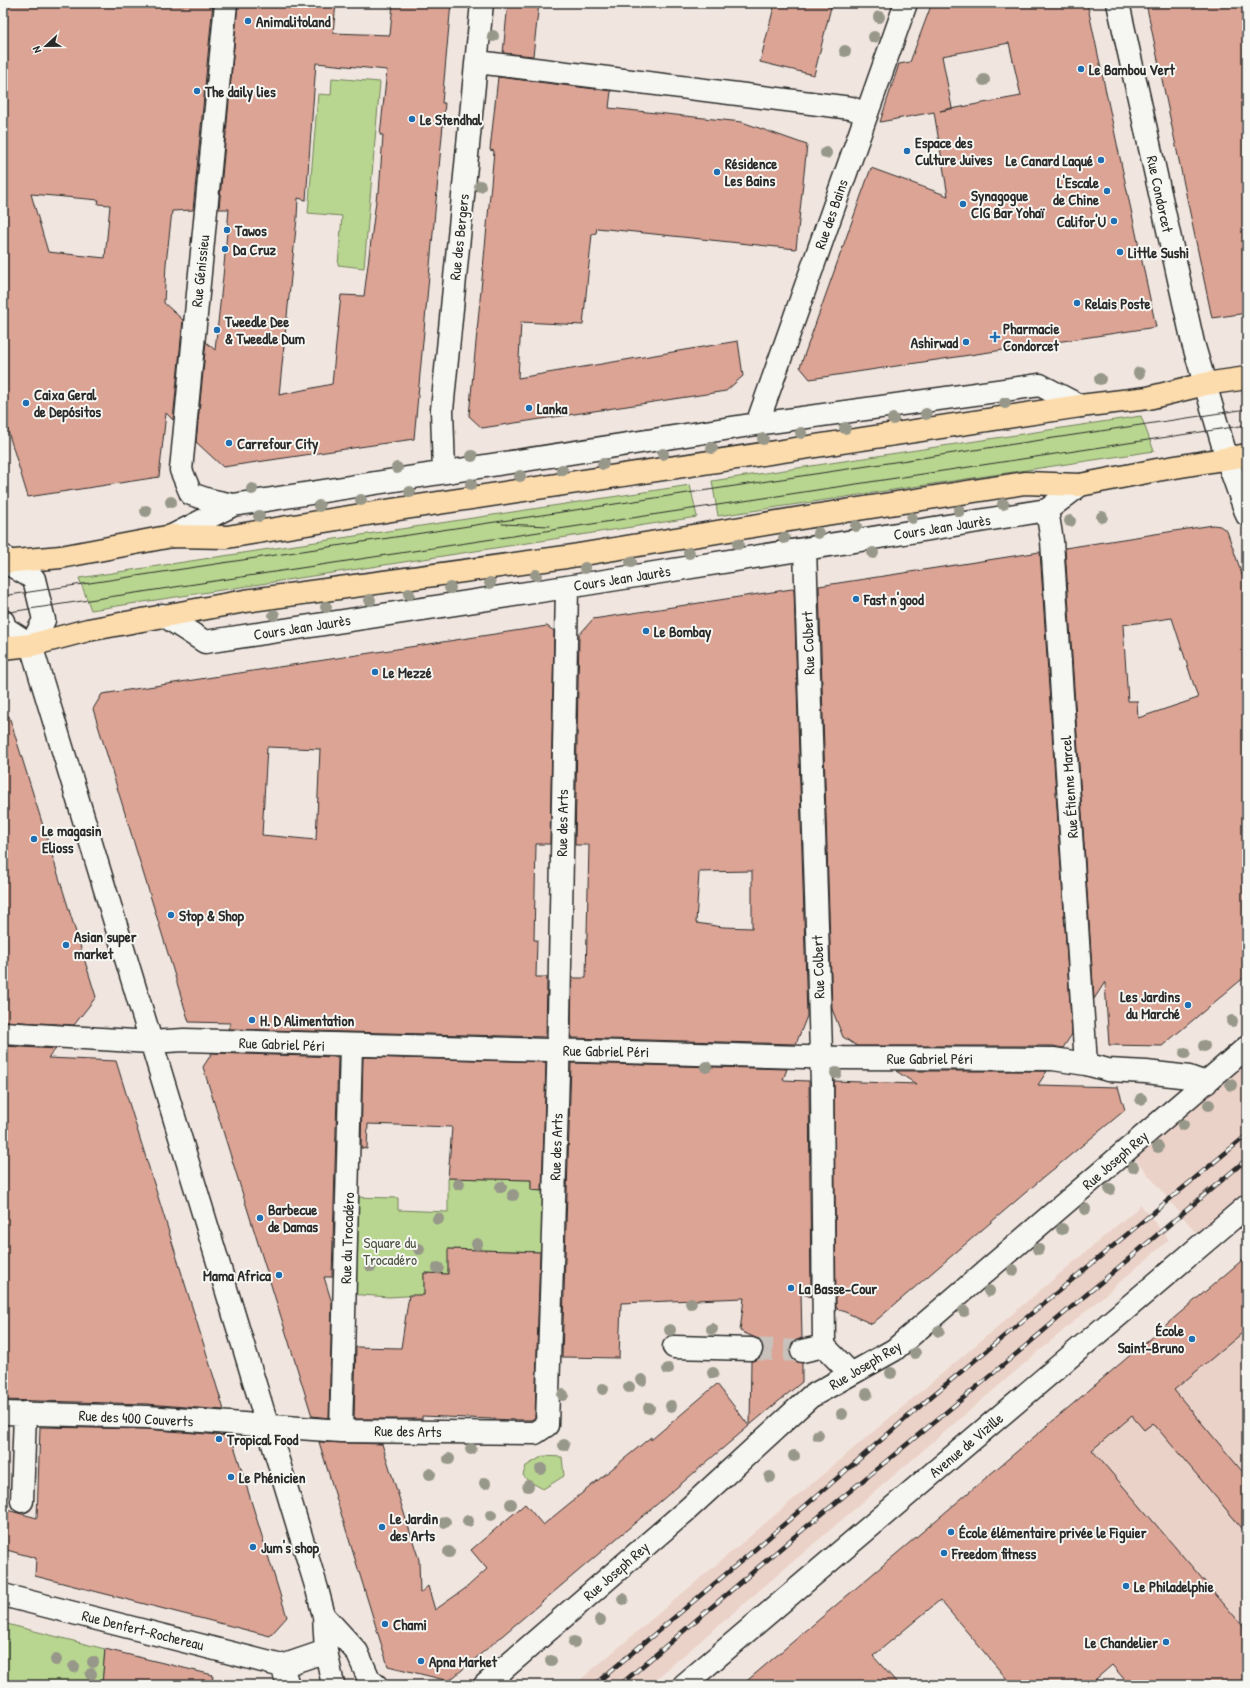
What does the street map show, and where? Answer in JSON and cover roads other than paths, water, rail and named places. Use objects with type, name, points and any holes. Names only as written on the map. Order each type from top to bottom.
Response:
[{"type":"main road","points":[[4,562],[61,557],[172,536],[227,537],[392,510],[1080,406],[1148,398],[1205,384],[1247,378]]},
{"type":"main road","name":"Cours Jean Jaurès","points":[[3,648],[31,645],[88,630],[245,601],[566,557],[775,522],[1024,483],[1080,485],[1157,470],[1237,457]]},
{"type":"street","name":"Rue Génissieu","points":[[226,3],[180,470],[191,494],[209,500],[233,505]]},
{"type":"street","name":"Rue des Bergers","points":[[444,472],[442,410],[482,3]]},
{"type":"street","name":"Rue des Bains","points":[[757,424],[906,3]]},
{"type":"street","name":"Rue Condorcet","points":[[1118,3],[1193,343],[1205,384]]},
{"type":"street","points":[[477,62],[851,108],[866,114]]},
{"type":"street","points":[[1205,384],[1237,457],[1247,515]]},
{"type":"street","points":[[172,536],[233,505],[757,424],[1040,385],[1080,406]]},
{"type":"street","name":"Cours Jean Jaurès","points":[[163,615],[205,642],[567,587],[1046,510],[1080,485]]},
{"type":"street","name":"Rue Étienne Marcel","points":[[1046,510],[1052,541],[1086,1064]]},
{"type":"street","name":"Rue Colbert","points":[[805,549],[820,1056],[824,1346]]},
{"type":"street","points":[[4,562],[34,579],[44,620],[31,645]]},
{"type":"street","name":"Rue des Arts","points":[[268,1426],[341,1431],[535,1433],[547,1426],[558,1080],[567,587]]},
{"type":"street","points":[[3,621],[5,628],[31,645],[150,1042],[268,1426],[324,1616],[326,1651],[333,1685]]},
{"type":"street","name":"Rue Gabriel Péri","points":[[3,1033],[150,1042],[184,1040],[351,1046],[820,1056],[1053,1059],[1086,1064],[1108,1070],[1146,1072],[1189,1077],[1206,1083]]},
{"type":"street","name":"Rue du Trocadéro","points":[[341,1431],[352,1066],[351,1046]]},
{"type":"street","name":"Rue Joseph Rey","points":[[485,1685],[688,1508],[810,1397],[894,1350],[1247,1047]]},
{"type":"street","name":"Avenue de Vizille","points":[[684,1685],[1247,1206]]},
{"type":"street","points":[[802,1351],[824,1346],[851,1374]]},
{"type":"street","points":[[674,1347],[751,1349]]},
{"type":"street","name":"Rue des 400 Couverts","points":[[3,1413],[146,1417],[268,1426]]},
{"type":"street","points":[[22,1501],[25,1413]]},
{"type":"street","name":"Rue Denfert-Rochereau","points":[[3,1595],[285,1675]]},
{"type":"street","points":[[324,1616],[356,1652],[369,1679],[376,1685]]},
{"type":"street","points":[[285,1675],[326,1651]]},
{"type":"tunnel","points":[[751,1349],[802,1351]]},
{"type":"tram line","points":[[3,596],[1247,409]]},
{"type":"tram line","points":[[3,613],[1247,425]]},
{"type":"tram line","points":[[502,524],[550,526]]},
{"type":"railway","points":[[594,1685],[752,1552],[933,1395],[1247,1135]]},
{"type":"railway","points":[[620,1685],[794,1537],[984,1381],[1247,1159]]},
{"type":"place","name":"Animalitoland","points":[[248,21]]},
{"type":"place","name":"Le Bambou Vert","points":[[1081,69]]},
{"type":"place","name":"The daily lies","points":[[197,91]]},
{"type":"place","name":"Le Stendhal","points":[[412,119]]},
{"type":"place","name":"Espace des Culture Juives","points":[[907,151]]},
{"type":"place","name":"Le Canard Laqué","points":[[1101,160]]},
{"type":"place","name":"Résidence Les Bains","points":[[717,172]]},
{"type":"place","name":"L'Escale de Chine","points":[[1107,191]]},
{"type":"place","name":"Synagogue CIG Bar Yohaï","points":[[963,204]]},
{"type":"place","name":"Califor'U","points":[[1114,221]]},
{"type":"place","name":"Tawos","points":[[227,230]]},
{"type":"place","name":"Da Cruz","points":[[225,249]]},
{"type":"place","name":"Little Sushi","points":[[1120,252]]},
{"type":"place","name":"Relais Poste","points":[[1077,303]]},
{"type":"place","name":"Tweedle Dee & Tweedle Dum","points":[[217,330]]},
{"type":"place","name":"Pharmacie Condorcet","points":[[995,337]]},
{"type":"place","name":"Ashirwad","points":[[966,342]]},
{"type":"place","name":"Caixa Geral de Depósitos","points":[[26,403]]},
{"type":"place","name":"Lanka","points":[[529,408]]},
{"type":"place","name":"Carrefour City","points":[[229,443]]},
{"type":"place","name":"Fast n'good","points":[[856,599]]},
{"type":"place","name":"Le Bombay","points":[[646,631]]},
{"type":"place","name":"Le Mezzé","points":[[375,672]]},
{"type":"place","name":"Le magasin Elioss","points":[[34,839]]},
{"type":"place","name":"Stop & Shop","points":[[171,915]]},
{"type":"place","name":"Asian super market","points":[[66,945]]},
{"type":"place","name":"Les Jardins du Marché","points":[[1188,1005]]},
{"type":"place","name":"H. D Alimentation","points":[[252,1020]]},
{"type":"place","name":"Barbecue de Damas","points":[[260,1218]]},
{"type":"place","name":"Mama Africa","points":[[279,1275]]},
{"type":"place","name":"La Basse-Cour","points":[[791,1288]]},
{"type":"place","name":"École Saint-Bruno","points":[[1192,1339]]},
{"type":"place","name":"Tropical Food","points":[[219,1439]]},
{"type":"place","name":"Le Phénicien","points":[[231,1477]]},
{"type":"place","name":"Le Jardin des Arts","points":[[382,1527]]},
{"type":"place","name":"École élémentaire privée le Figuier","points":[[951,1532]]},
{"type":"place","name":"Jum's shop","points":[[253,1547]]},
{"type":"place","name":"Freedom fitness","points":[[944,1553]]},
{"type":"place","name":"Le Philadelphie","points":[[1126,1586]]},
{"type":"place","name":"Chami","points":[[385,1624]]},
{"type":"place","name":"Le Chandelier","points":[[1166,1642]]},
{"type":"place","name":"Apna Market","points":[[421,1661]]},
{"type":"park label","name":"Square du Trocadéro","points":[[390,1250]]}]
